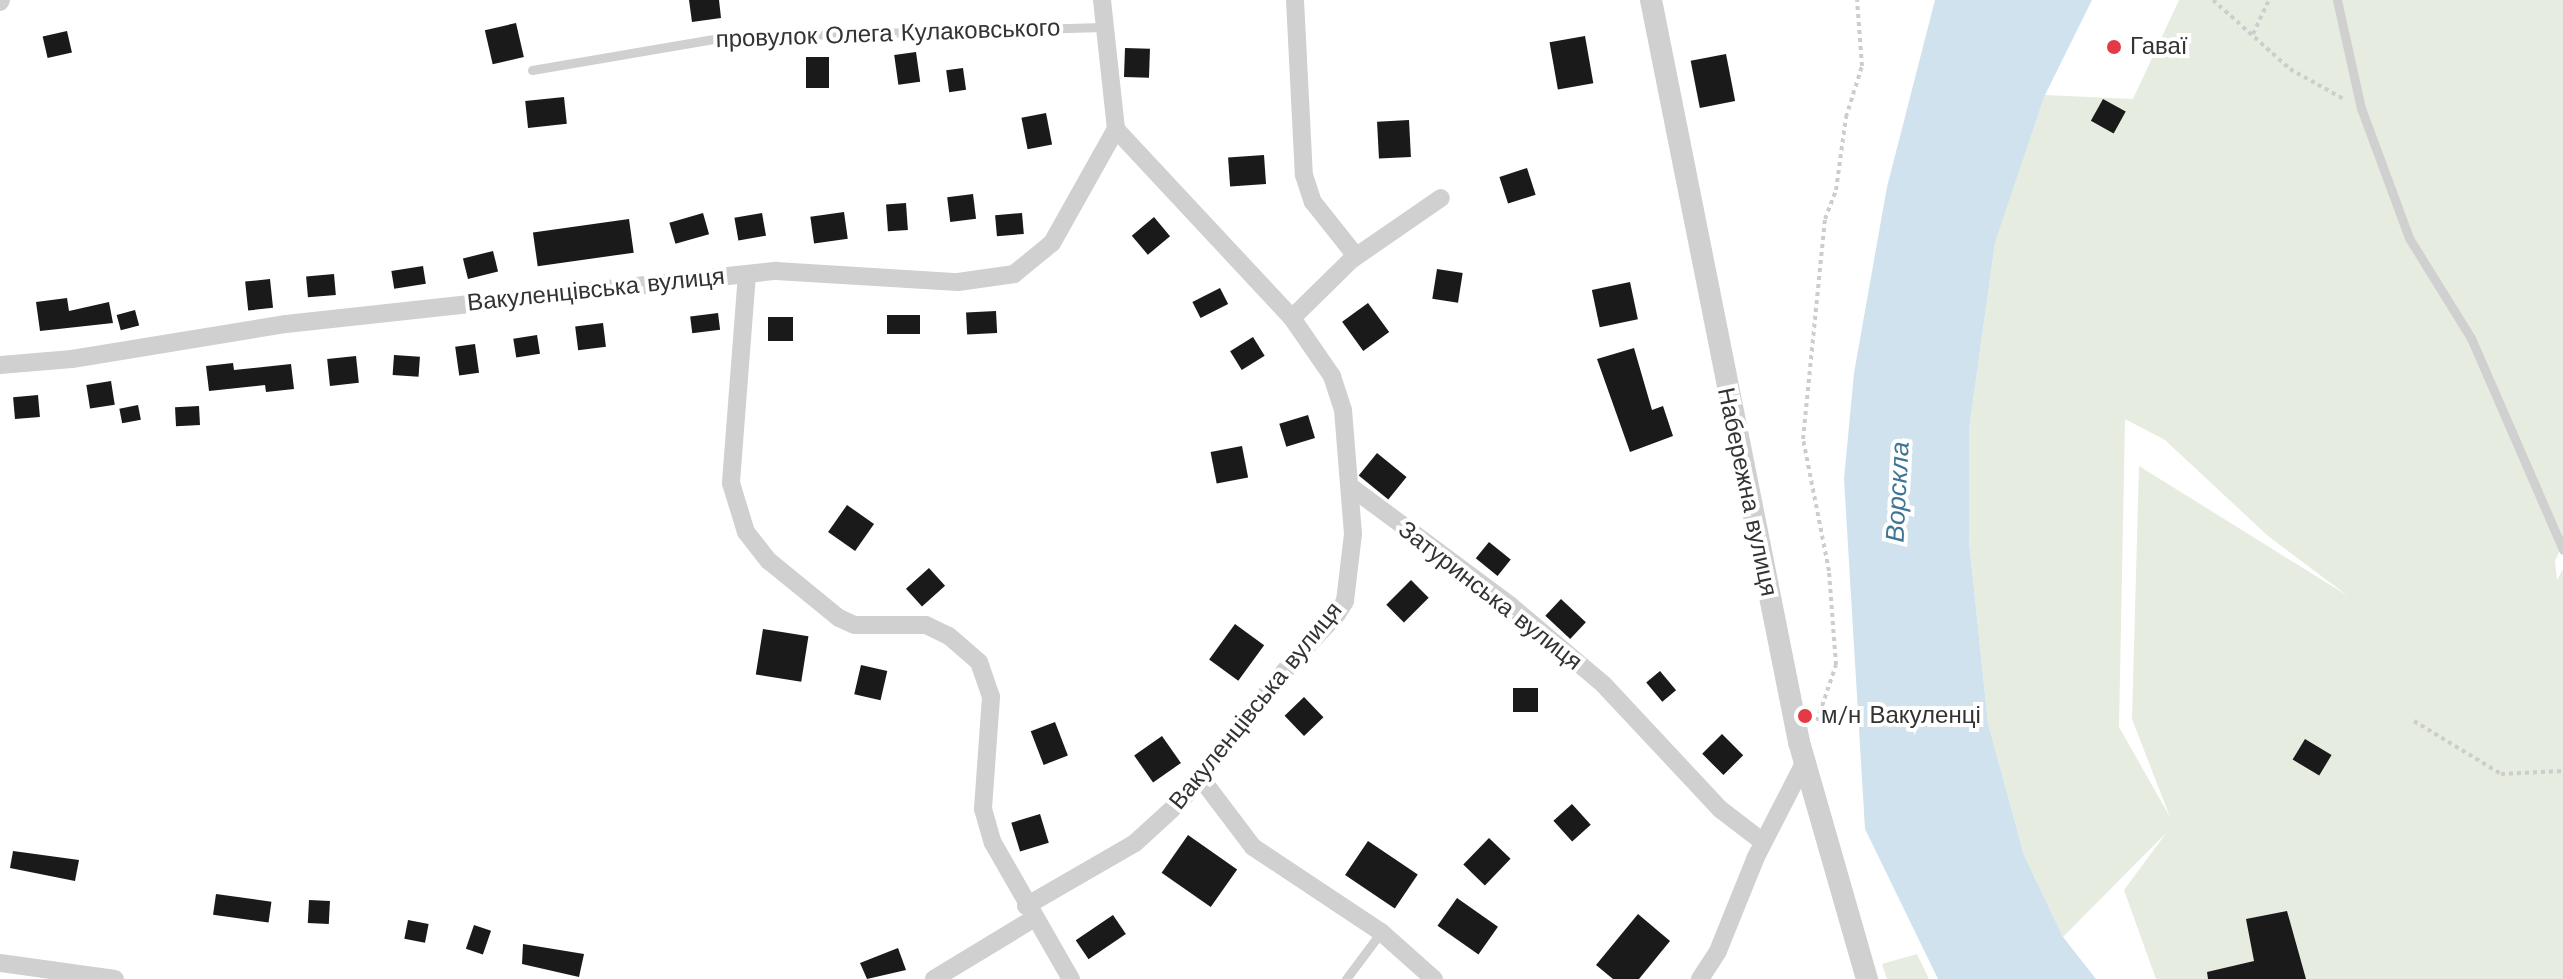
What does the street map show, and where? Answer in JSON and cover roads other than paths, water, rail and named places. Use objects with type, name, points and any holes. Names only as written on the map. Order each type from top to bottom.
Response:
[{"type":"street","points":[[1102,0],[1116,129]]},
{"type":"street","points":[[1295,0],[1304,175],[1313,202],[1356,256]]},
{"type":"street","name":"Набережна вулиця","points":[[1651,0],[1802,753],[1867,979]]},
{"type":"street","name":"Вакуленцівська вулиця","points":[[0,365],[72,359],[286,324],[747,274],[830,271],[958,282],[1014,274],[1029,267],[1052,243],[1116,129],[1292,318],[1332,376],[1343,410],[1353,534],[1345,601],[1200,777],[1135,843],[1029,912]]},
{"type":"street","points":[[1292,318],[1356,256],[1441,198]]},
{"type":"street","points":[[747,274],[731,483],[736,511],[769,561],[839,618],[855,625],[926,625],[949,636],[979,662],[991,697],[983,809],[993,843],[1029,912],[1071,979]]},
{"type":"street","name":"Затуринська вулиця","points":[[1351,487],[1569,654],[1604,685],[1720,809],[1763,842]]},
{"type":"street","points":[[1700,979],[1718,951],[1802,753]]},
{"type":"street","points":[[1200,777],[1253,847],[1381,932],[1434,979]]},
{"type":"street","points":[[934,979],[1029,912]]},
{"type":"street","points":[[0,963],[115,979]]},
{"type":"lane","points":[[2337,0],[2361,108],[2409,238],[2471,338],[2563,550]]},
{"type":"lane","name":"провулок Олега Кулаковського","points":[[532,70],[725,37],[1103,27]]},
{"type":"lane","points":[[1346,979],[1381,932]]},
{"type":"water","name":"Ворскла","points":[[1935,0],[2092,0],[2045,95],[1995,243],[1969,430],[1969,541],[1988,723],[2024,855],[2063,937],[2096,979],[1938,979],[1865,829],[1844,479],[1854,373],[1887,187]]},
{"type":"place","name":"Гаваї","points":[[2114,47]]},
{"type":"place","name":"м/н Вакуленці","points":[[1805,716]]}]
